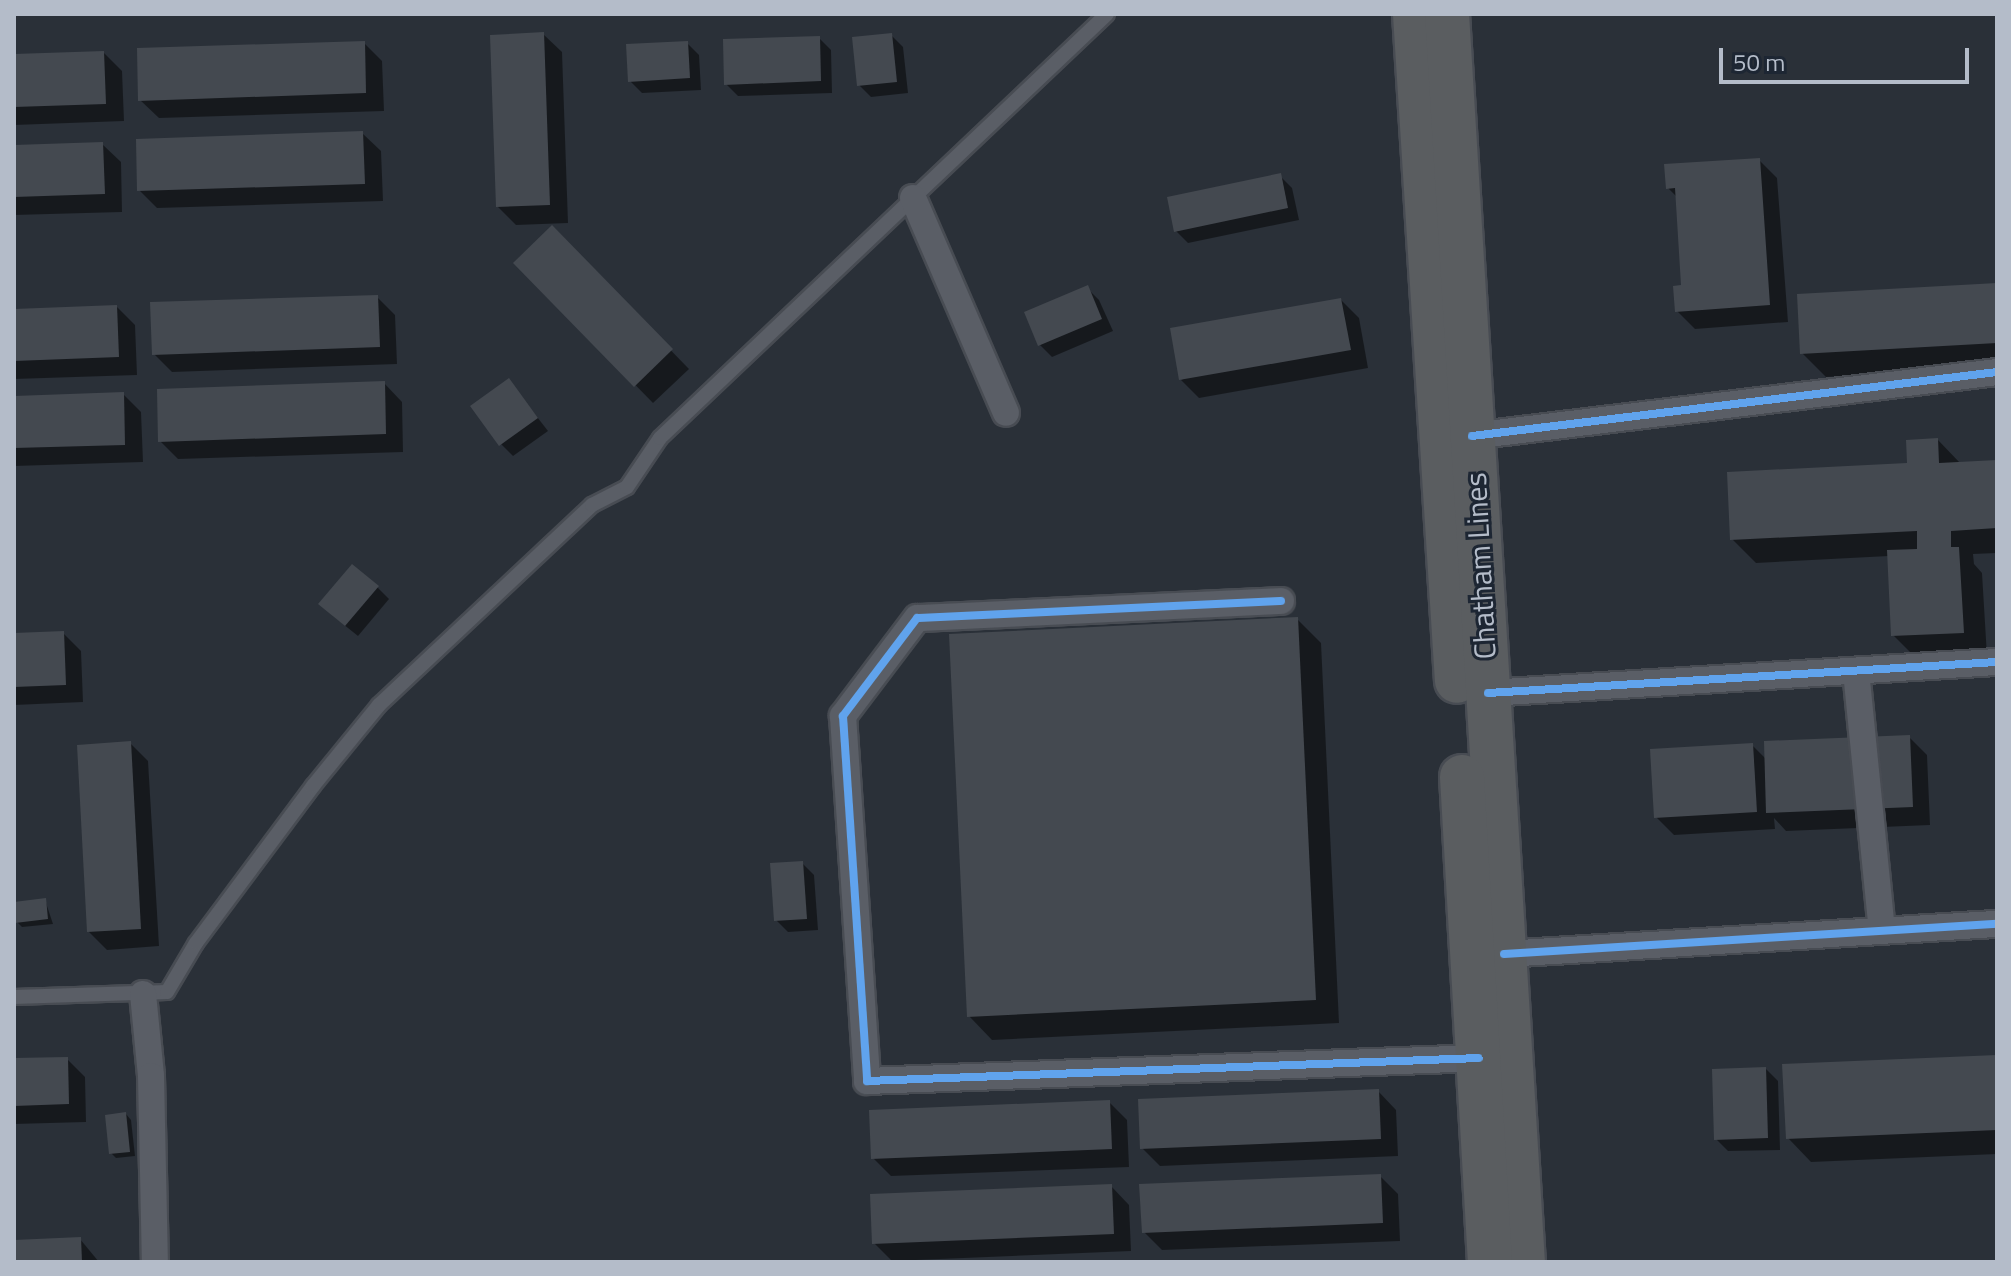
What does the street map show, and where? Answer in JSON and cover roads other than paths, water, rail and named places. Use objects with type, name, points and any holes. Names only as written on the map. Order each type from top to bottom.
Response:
[{"type":"highway","name":"Chatham Lines","points":[[1415,14],[1490,1262]]},
{"type":"highway","name":"Chatham Lines","points":[[1447,14],[1523,1262]]},
{"type":"street","points":[[913,198],[1006,413]]},
{"type":"street","points":[[1472,436],[1997,372]]},
{"type":"street","points":[[1281,601],[917,618],[843,716],[867,1081],[1479,1058]]},
{"type":"street","points":[[1488,693],[1997,662]]},
{"type":"street","points":[[1856,671],[1882,931]]},
{"type":"street","points":[[1504,954],[1997,924]]},
{"type":"street","points":[[143,994],[151,1076],[155,1262]]},
{"type":"lane","points":[[14,997],[167,992],[196,943],[313,786],[379,705],[592,505],[627,487],[660,438],[1107,14]]}]
